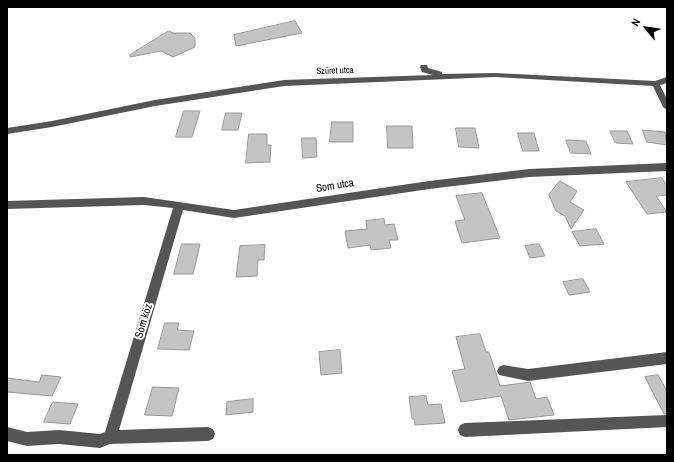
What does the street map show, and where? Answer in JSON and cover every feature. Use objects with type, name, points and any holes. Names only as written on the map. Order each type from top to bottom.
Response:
[{"type":"street","points":[[424,67],[425,70],[436,74],[453,76]]},
{"type":"street","name":"Szüret utca","points":[[7,131],[52,124],[155,103],[284,83],[495,75],[656,84],[667,80]]},
{"type":"street","points":[[656,84],[667,108]]},
{"type":"street","name":"Som utca","points":[[7,205],[144,202],[234,214],[428,184],[528,173],[667,167]]},
{"type":"street","name":"Som köz","points":[[110,437],[179,206]]},
{"type":"street","points":[[502,372],[528,375],[667,358]]},
{"type":"street","points":[[465,430],[667,421]]},
{"type":"street","points":[[7,434],[27,439],[59,437],[100,441],[110,437],[208,434]]},
{"type":"building","points":[[295,21],[302,33],[236,46],[234,35]]},
{"type":"building","points":[[169,31],[173,33],[190,33],[195,38],[195,47],[173,57],[161,51],[130,57],[130,55]]},
{"type":"building","points":[[184,111],[200,111],[192,137],[176,137]]},
{"type":"building","points":[[226,113],[242,113],[238,130],[222,130]]},
{"type":"building","points":[[332,122],[353,122],[353,142],[330,142]]},
{"type":"building","points":[[387,126],[412,126],[413,148],[388,148]]},
{"type":"building","points":[[456,128],[475,128],[479,148],[459,147]]},
{"type":"building","points":[[643,130],[665,132],[667,145],[647,142]]},
{"type":"building","points":[[610,131],[627,131],[633,144],[616,143]]},
{"type":"building","points":[[518,133],[534,133],[539,151],[523,151]]},
{"type":"building","points":[[249,134],[267,134],[267,145],[271,145],[270,162],[246,163]]},
{"type":"building","points":[[302,138],[316,138],[317,157],[303,158]]},
{"type":"building","points":[[566,140],[586,141],[591,154],[571,153]]},
{"type":"building","points":[[662,178],[667,186],[667,195],[656,196],[667,212],[647,214],[626,182]]},
{"type":"building","points":[[560,181],[577,191],[570,202],[584,210],[571,229],[565,216],[556,211],[549,195]]},
{"type":"building","points":[[482,193],[500,238],[462,243],[455,221],[465,220],[456,196]]},
{"type":"building","points":[[384,219],[385,225],[394,224],[398,240],[389,240],[391,248],[371,250],[370,245],[348,248],[345,231],[367,229],[366,221]]},
{"type":"building","points":[[596,229],[604,244],[580,246],[572,232]]},
{"type":"building","points":[[182,244],[200,244],[193,274],[174,274]]},
{"type":"building","points":[[539,244],[545,256],[530,258],[525,246]]},
{"type":"building","points":[[265,245],[264,260],[258,260],[257,276],[236,277],[240,246]]},
{"type":"building","points":[[583,279],[590,292],[569,295],[563,282]]},
{"type":"building","points":[[165,323],[179,323],[177,330],[194,331],[189,350],[158,349]]},
{"type":"building","points":[[480,334],[486,352],[489,352],[500,386],[530,382],[536,399],[547,397],[554,415],[509,420],[501,396],[461,402],[452,371],[465,369],[456,337]]},
{"type":"building","points":[[340,350],[342,373],[321,375],[319,352]]},
{"type":"building","points":[[42,375],[61,377],[52,396],[7,392],[7,378],[39,382]]},
{"type":"building","points":[[658,375],[667,391],[667,414],[664,414],[645,377]]},
{"type":"building","points":[[153,387],[179,388],[172,416],[145,415]]},
{"type":"building","points":[[426,396],[428,405],[441,404],[445,423],[415,425],[414,419],[412,419],[409,397]]},
{"type":"building","points":[[253,399],[253,412],[226,415],[227,402]]},
{"type":"building","points":[[53,402],[78,404],[70,424],[44,422]]}]
